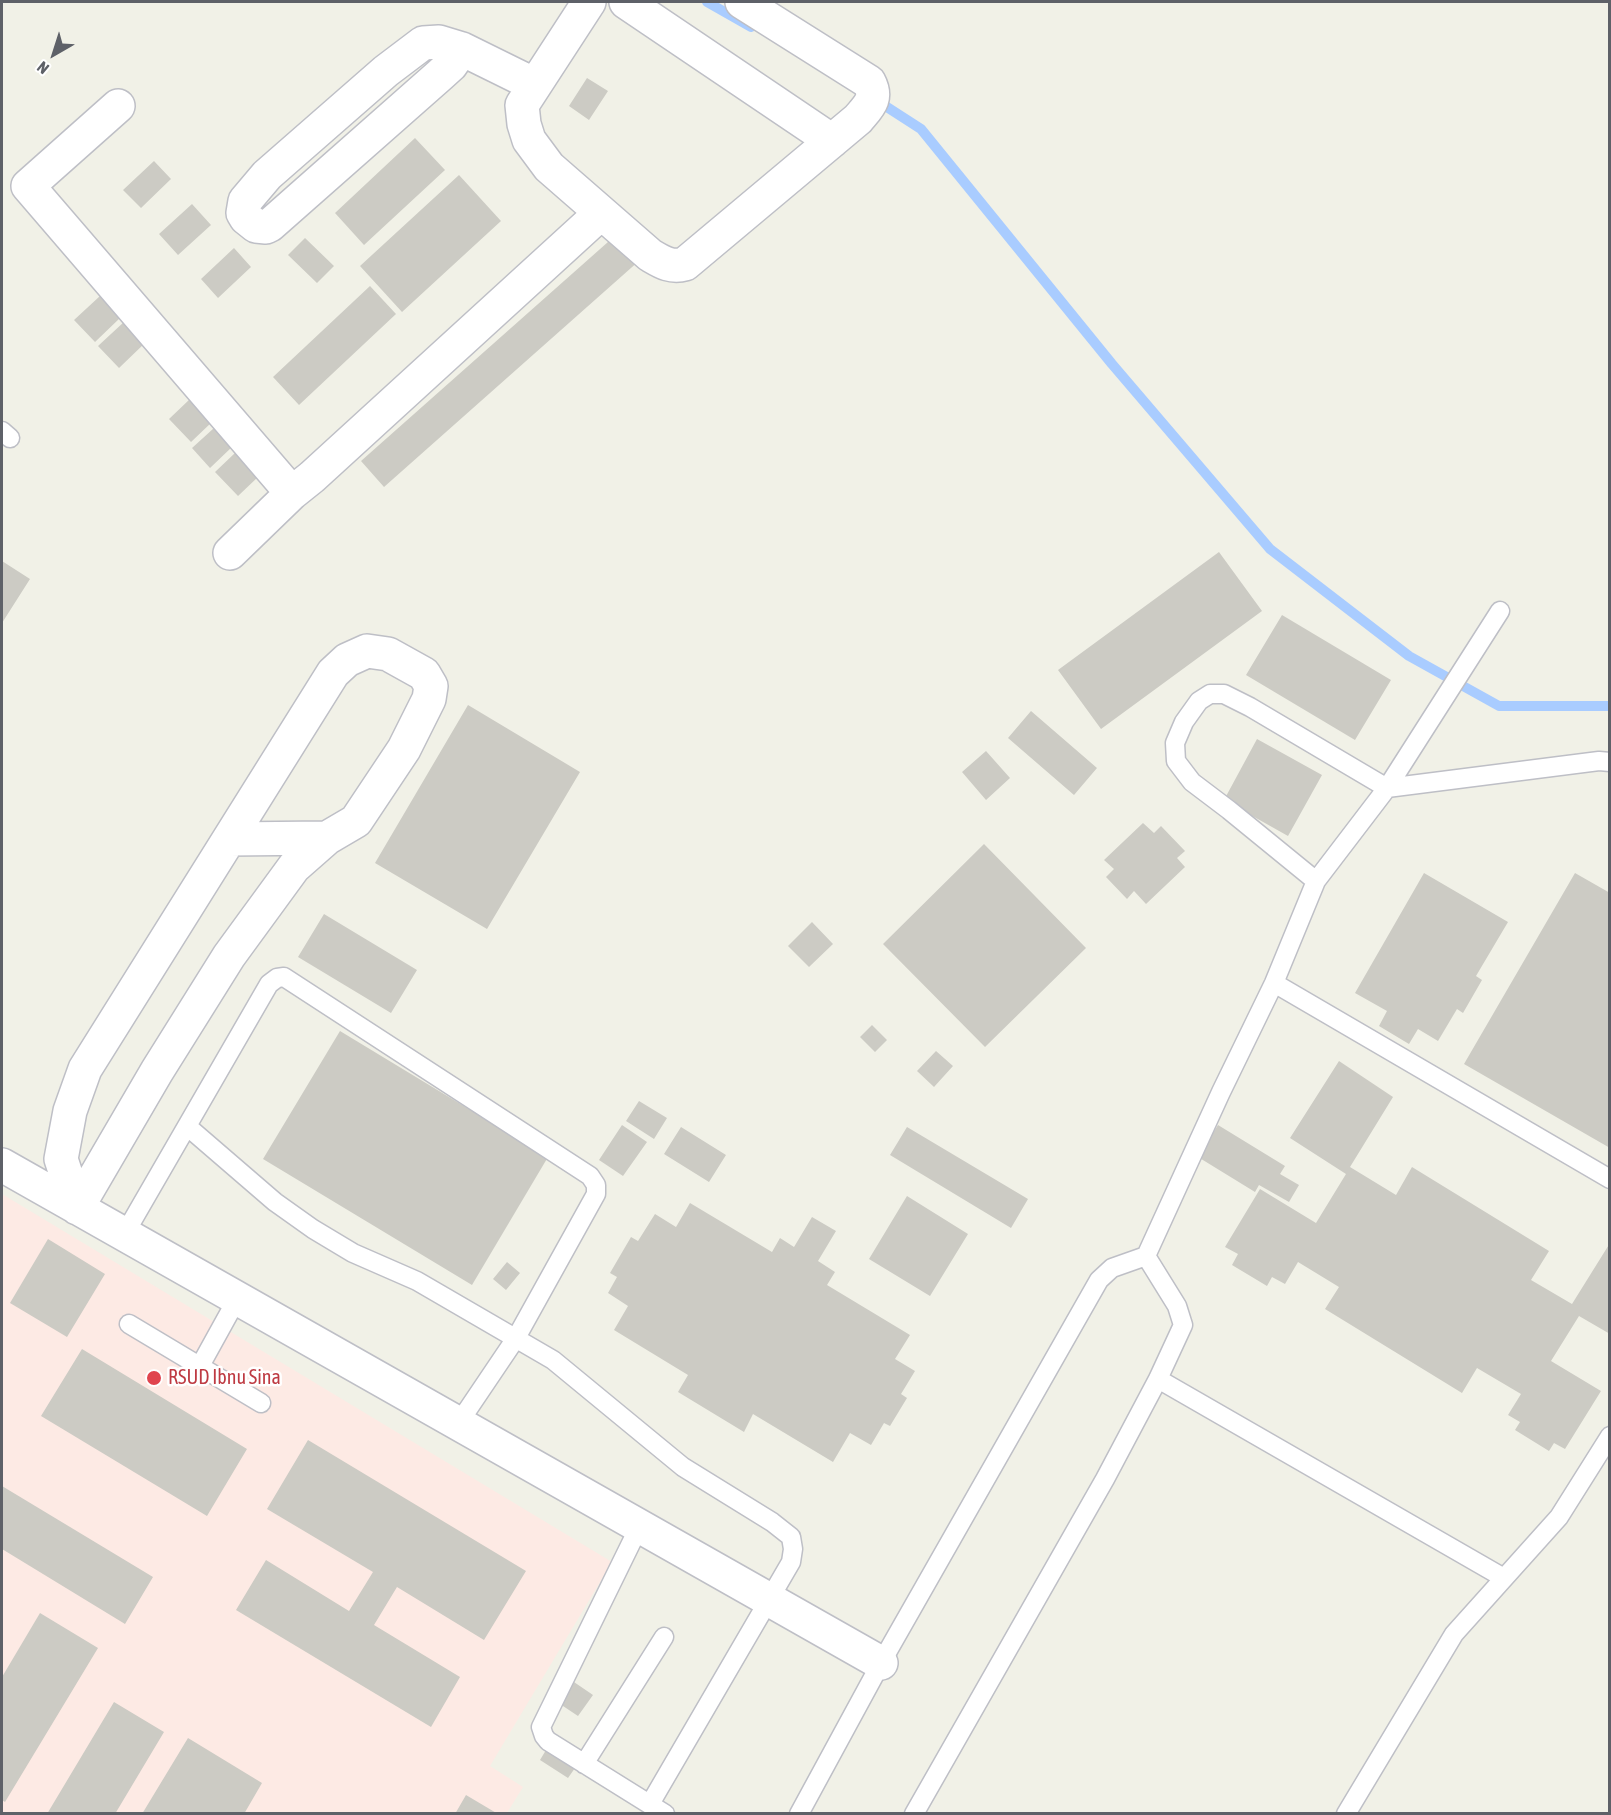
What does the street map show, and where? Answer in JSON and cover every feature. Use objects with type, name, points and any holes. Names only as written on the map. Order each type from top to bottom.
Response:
[{"type":"street","points":[[589,2],[522,105],[529,140],[549,167],[650,255],[669,265],[678,266],[685,264],[858,119],[871,100],[869,82],[750,4]]},
{"type":"street","points":[[626,2],[832,141]]},
{"type":"street","points":[[462,49],[451,65],[270,225],[256,226],[246,218],[243,213],[244,201],[267,176],[386,71],[423,43],[439,42],[462,49],[535,85]]},
{"type":"street","points":[[118,106],[28,186],[292,493]]},
{"type":"street","points":[[230,553],[292,493],[601,213]]},
{"type":"street","points":[[367,651],[388,654],[424,674],[431,686],[429,699],[404,749],[356,821],[327,838],[294,867],[229,956],[157,1071],[77,1208],[62,1159],[70,1112],[85,1069],[333,674],[347,660],[367,651]]},
{"type":"street","points":[[229,839],[327,838]]},
{"type":"street","points":[[2,1165],[881,1663]]},
{"type":"lane","points":[[799,1814],[881,1663],[1099,1280],[1112,1268],[1146,1256],[1274,983],[1316,881],[1387,788],[1500,611]]},
{"type":"lane","points":[[1316,881],[1191,782],[1176,761],[1174,743],[1184,722],[1199,701],[1210,694],[1224,694],[1250,707],[1387,788],[1599,761],[1610,762]]},
{"type":"lane","points":[[124,1235],[270,984],[284,977],[590,1176],[596,1185],[597,1194],[516,1338],[458,1424]]},
{"type":"lane","points":[[1274,983],[1610,1179]]},
{"type":"lane","points":[[188,1127],[276,1202],[313,1229],[353,1253],[417,1281],[553,1360],[683,1467],[772,1522],[790,1538],[793,1549],[791,1562],[768,1599],[658,1809],[549,1742],[544,1736],[542,1727],[639,1527]]},
{"type":"lane","points":[[914,1814],[1100,1489],[1158,1379],[1183,1325],[1177,1306],[1146,1256]]},
{"type":"lane","points":[[200,1366],[237,1299]]},
{"type":"lane","points":[[129,1324],[261,1402]]},
{"type":"lane","points":[[1158,1379],[1504,1578]]},
{"type":"lane","points":[[1346,1814],[1454,1634],[1559,1517],[1610,1436]]},
{"type":"lane","points":[[584,1764],[664,1637]]},
{"type":"shaded area","name":"RSUD Ibnu Sina","points":[[2,1194],[612,1562],[490,1766],[523,1787],[507,1813],[2,1813]]},
{"type":"building","points":[[587,78],[608,91],[589,120],[569,106]]},
{"type":"building","points":[[415,138],[445,170],[364,245],[335,213]]},
{"type":"building","points":[[154,161],[171,179],[141,208],[123,190]]},
{"type":"building","points":[[459,175],[501,221],[402,312],[360,266]]},
{"type":"building","points":[[192,204],[211,225],[178,255],[159,234]]},
{"type":"building","points":[[617,234],[640,260],[384,487],[361,461]]},
{"type":"building","points":[[305,238],[334,266],[317,283],[288,255]]},
{"type":"building","points":[[234,248],[251,267],[218,298],[201,279]]},
{"type":"building","points":[[370,286],[396,314],[299,405],[273,377]]},
{"type":"building","points":[[100,296],[120,318],[95,342],[74,320]]},
{"type":"building","points":[[125,321],[145,343],[119,368],[98,346]]},
{"type":"building","points":[[190,399],[212,422],[191,442],[169,419]]},
{"type":"building","points":[[214,428],[232,447],[210,468],[192,448]]},
{"type":"building","points":[[235,453],[258,477],[238,496],[215,472]]},
{"type":"building","points":[[1219,552],[1262,611],[1101,729],[1058,670]]},
{"type":"building","points":[[2,561],[30,579],[2,623]]},
{"type":"building","points":[[1282,615],[1391,680],[1355,740],[1246,675]]},
{"type":"building","points":[[468,705],[580,772],[487,929],[375,863]]},
{"type":"building","points":[[1031,711],[1097,768],[1074,795],[1008,738]]},
{"type":"building","points":[[1257,739],[1322,775],[1288,836],[1224,800]]},
{"type":"building","points":[[986,751],[1010,778],[986,800],[962,772]]},
{"type":"building","points":[[1143,823],[1154,833],[1161,826],[1185,851],[1177,858],[1185,867],[1146,904],[1134,891],[1127,899],[1106,877],[1114,869],[1104,860]]},
{"type":"building","points":[[984,844],[1086,948],[985,1047],[883,944]]},
{"type":"building","points":[[1424,873],[1508,922],[1476,976],[1482,980],[1463,1013],[1457,1009],[1438,1041],[1418,1029],[1409,1044],[1379,1026],[1387,1011],[1355,993]]},
{"type":"building","points":[[1575,873],[1610,893],[1610,1148],[1464,1064]]},
{"type":"building","points":[[324,914],[417,970],[391,1013],[298,957]]},
{"type":"building","points":[[812,922],[833,944],[809,967],[788,946]]},
{"type":"building","points":[[872,1025],[887,1040],[875,1052],[860,1037]]},
{"type":"building","points":[[340,1031],[548,1157],[472,1285],[263,1159]]},
{"type":"building","points":[[936,1051],[953,1066],[934,1087],[917,1071]]},
{"type":"building","points":[[1339,1061],[1393,1097],[1350,1167],[1396,1195],[1412,1167],[1549,1251],[1531,1280],[1572,1304],[1610,1243],[1610,1334],[1579,1316],[1551,1361],[1601,1391],[1565,1449],[1554,1443],[1549,1451],[1515,1430],[1520,1422],[1508,1415],[1521,1394],[1477,1368],[1462,1393],[1325,1309],[1339,1287],[1298,1262],[1285,1284],[1272,1277],[1267,1286],[1232,1265],[1238,1254],[1225,1247],[1260,1189],[1316,1223],[1346,1174],[1290,1138]]},
{"type":"building","points":[[639,1101],[667,1118],[654,1139],[626,1121]]},
{"type":"building","points":[[622,1125],[647,1142],[623,1176],[599,1160]]},
{"type":"building","points":[[1218,1125],[1285,1166],[1280,1174],[1299,1185],[1289,1202],[1259,1185],[1255,1192],[1198,1157]]},
{"type":"building","points":[[681,1127],[726,1155],[709,1182],[664,1154]]},
{"type":"building","points":[[907,1127],[1028,1199],[1011,1228],[890,1155]]},
{"type":"building","points":[[907,1196],[968,1234],[930,1296],[869,1259]]},
{"type":"building","points":[[690,1203],[772,1252],[780,1238],[794,1247],[812,1217],[836,1231],[818,1261],[835,1272],[827,1285],[910,1335],[895,1359],[915,1371],[901,1394],[907,1398],[890,1426],[884,1423],[871,1445],[850,1433],[833,1462],[753,1414],[744,1432],[678,1392],[688,1375],[614,1330],[628,1306],[608,1293],[617,1277],[610,1273],[631,1237],[638,1241],[655,1214],[676,1227]]},
{"type":"building","points":[[48,1239],[105,1274],[67,1337],[10,1303]]},
{"type":"building","points":[[507,1262],[520,1273],[506,1290],[493,1279]]},
{"type":"building","points":[[82,1349],[247,1449],[207,1516],[41,1416]]},
{"type":"building","points":[[308,1440],[526,1571],[484,1640],[397,1587],[374,1625],[460,1677],[431,1727],[236,1610],[266,1560],[349,1611],[373,1572],[267,1509]]},
{"type":"building","points":[[2,1486],[153,1577],[125,1624],[2,1549]]},
{"type":"building","points":[[40,1613],[98,1648],[5,1802],[2,1800],[2,1677]]},
{"type":"building","points":[[571,1680],[593,1695],[578,1716],[557,1702]]},
{"type":"building","points":[[114,1702],[164,1732],[115,1814],[47,1814]]},
{"type":"building","points":[[188,1738],[262,1783],[244,1814],[142,1814]]},
{"type":"building","points":[[546,1750],[575,1768],[568,1778],[540,1760]]},
{"type":"building","points":[[466,1795],[498,1814],[455,1814]]},
{"type":"waterway","points":[[707,2],[751,27]]},
{"type":"waterway","points":[[876,100],[921,129],[1112,364],[1270,549],[1409,656],[1499,706],[1610,706]]},
{"type":"place","name":"RSUD Ibnu Sina","points":[[154,1378]]}]
